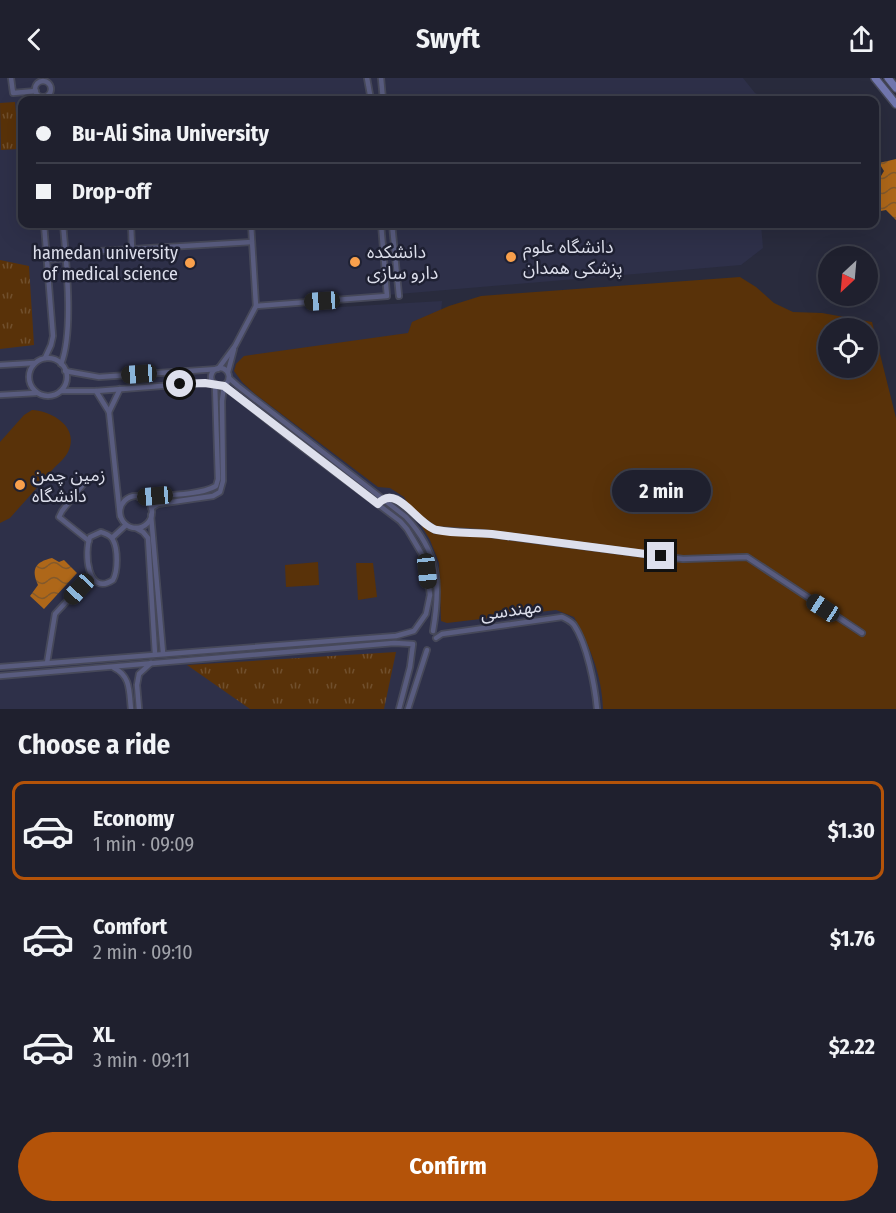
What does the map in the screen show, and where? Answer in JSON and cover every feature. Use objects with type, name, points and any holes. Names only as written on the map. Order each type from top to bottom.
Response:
[{"type":"main road","points":[[875,78],[896,104]]},
{"type":"main road","points":[[888,78],[896,88]]},
{"type":"street","points":[[11,78],[13,93],[44,96],[50,93],[48,80],[39,82],[36,86],[38,95]]},
{"type":"street","points":[[368,78],[370,96]]},
{"type":"street","points":[[381,78],[383,96]]},
{"type":"street","points":[[45,228],[53,336],[45,358]]},
{"type":"street","points":[[61,364],[68,336],[63,228]]},
{"type":"street","points":[[131,228],[132,249]]},
{"type":"street","points":[[120,516],[124,501],[134,497],[188,493],[216,486],[218,479],[212,374],[235,346],[256,306],[251,228]]},
{"type":"street","points":[[256,306],[387,296],[381,228]]},
{"type":"street","points":[[392,228],[399,296]]},
{"type":"street","points":[[48,260],[66,255],[132,249],[252,242]]},
{"type":"street","points":[[151,508],[158,504],[213,496],[220,492],[223,481],[222,401],[235,346]]},
{"type":"street","points":[[0,365],[34,363],[51,358],[61,364],[65,370],[67,379],[61,391]]},
{"type":"street","points":[[34,363],[28,377],[29,383],[37,393]]},
{"type":"street","points":[[0,667],[396,636],[414,631],[426,614],[430,595],[427,571],[423,556],[407,529],[380,502],[238,386],[223,369],[99,377],[65,370]]},
{"type":"street","points":[[0,395],[37,393],[48,396],[61,391],[96,391],[200,383],[224,386],[380,502],[406,517],[421,533],[431,552],[435,571],[433,631]]},
{"type":"street","points":[[110,412],[120,389]]},
{"type":"street","points":[[96,391],[110,412],[120,516],[126,525],[143,532],[148,538],[155,654]]},
{"type":"street","points":[[85,482],[60,517],[88,541]]},
{"type":"street","points":[[139,497],[151,508],[163,653]]},
{"type":"street","points":[[380,502],[389,497],[397,499],[435,530],[482,533],[683,559],[747,557],[861,633]]},
{"type":"street","points":[[136,528],[146,525],[151,515]]},
{"type":"street","points":[[112,538],[126,525]]},
{"type":"street","points":[[101,532],[112,538],[115,543],[115,576],[108,583],[103,584],[96,582],[90,576],[88,541],[93,535],[101,532]]},
{"type":"street","points":[[47,663],[55,614],[90,576]]},
{"type":"street","name":"مهندسی","points":[[436,638],[442,634],[519,622],[562,617],[568,619],[574,625],[585,651],[597,709]]},
{"type":"street","points":[[0,676],[394,643],[413,644],[410,667],[399,709]]},
{"type":"street","points":[[408,709],[427,650]]},
{"type":"street","points":[[139,709],[137,685],[139,674],[152,662]]},
{"type":"street","points":[[111,667],[122,672],[128,681],[131,709]]},
{"type":"shaded area","points":[[0,78],[365,78],[366,83],[367,78],[743,78],[755,93],[761,96],[18,96],[18,228],[761,228],[763,248],[741,265],[305,302],[306,309],[442,301],[439,338],[536,574],[678,709],[0,709]]},
{"type":"green space","points":[[15,102],[18,149],[1,150],[0,103]]},
{"type":"green space","points":[[0,260],[29,266],[34,345],[0,349]]},
{"type":"green space","points":[[740,277],[774,303],[793,312],[822,313],[850,318],[818,318],[818,378],[878,378],[878,346],[896,418],[896,709],[603,709],[594,662],[574,617],[556,610],[447,623],[441,621],[439,563],[430,540],[404,497],[390,488],[378,487],[255,394],[234,371],[236,364],[244,356],[408,333],[412,322],[449,306],[481,296]]},
{"type":"green space","name":"زمین چمن دانشگاه","points":[[32,410],[48,413],[62,422],[70,435],[71,443],[63,459],[10,518],[0,523],[0,442],[24,415]]},
{"type":"green space","points":[[318,562],[319,585],[286,587],[285,565]]},
{"type":"green space","points":[[356,563],[373,563],[377,597],[358,600]]},
{"type":"green space","points":[[396,652],[384,709],[250,709],[187,665]]},
{"type":"water","points":[[896,159],[896,220],[886,210],[879,211],[879,179],[884,171],[879,163]]},
{"type":"water","points":[[52,558],[59,562],[64,560],[77,573],[44,609],[30,596],[38,585],[35,575],[36,567]]},
{"type":"place","name":"دانشگاه علوم پزشکی همدان","points":[[511,257]]},
{"type":"place","name":"دانشکده دارو سازی","points":[[355,262]]},
{"type":"place","name":"hamedan university of medical science","points":[[190,263]]},
{"type":"place","name":"زمین چمن دانشگاه","points":[[20,485]]},
{"type":"route","points":[[180,384],[205,383],[224,386],[378,504],[382,499],[389,497],[397,499],[435,530],[482,533],[661,556]]}]
